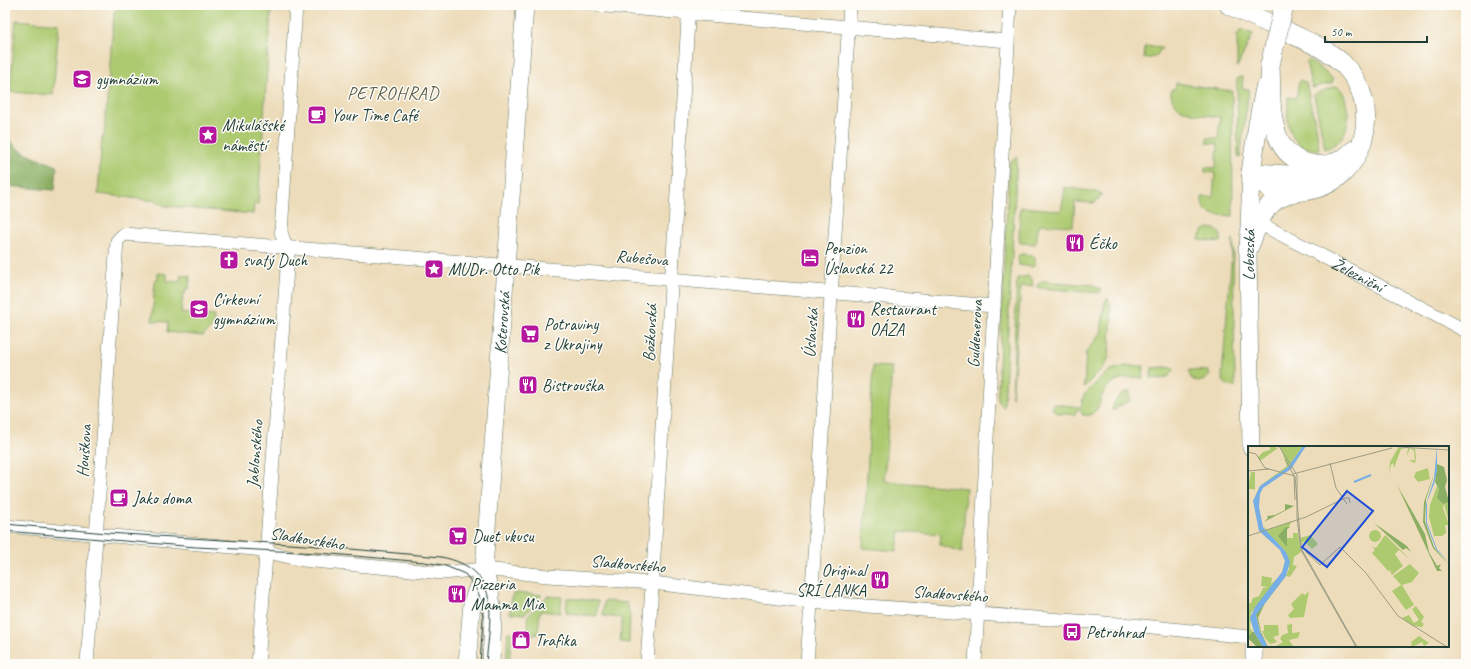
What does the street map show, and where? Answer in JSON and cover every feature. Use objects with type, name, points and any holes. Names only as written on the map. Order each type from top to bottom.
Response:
[{"type":"main road","points":[[1229,5],[1313,44],[1339,61],[1350,72],[1360,89],[1366,106],[1365,128],[1358,153],[1344,172],[1326,185],[1274,200],[1254,222],[1248,249]]},
{"type":"main road","points":[[1284,5],[1270,65],[1275,133],[1285,150],[1297,159],[1310,165],[1331,165],[1348,156],[1353,151],[1361,140],[1365,128]]},
{"type":"main road","name":"Lobezská","points":[[1251,173],[1258,124],[1270,65]]},
{"type":"main road","points":[[1251,173],[1314,176],[1325,172],[1337,167],[1350,157],[1358,147],[1365,128]]},
{"type":"main road","points":[[1251,173],[1265,185],[1276,190],[1291,192],[1310,190]]},
{"type":"street","points":[[286,247],[281,232],[281,225],[296,5]]},
{"type":"street","name":"Koterovská","points":[[467,664],[472,603],[484,569],[525,5]]},
{"type":"street","points":[[595,5],[688,9],[849,27],[1008,41]]},
{"type":"street","name":"Úslavská","points":[[807,664],[850,5]]},
{"type":"street","name":"Guldenerova","points":[[975,664],[1010,5]]},
{"type":"street","name":"Božkovská","points":[[647,664],[688,9]]},
{"type":"street","name":"Lobezská","points":[[1251,173],[1250,192],[1254,222]]},
{"type":"street","name":"Železniční","points":[[1254,222],[1466,332]]},
{"type":"street","name":"Houškova","points":[[87,664],[118,240],[121,236],[126,234],[286,247]]},
{"type":"street","name":"Rubešova","points":[[286,247],[994,306]]},
{"type":"street","name":"Jablonského","points":[[258,664],[288,262],[286,247]]},
{"type":"street","name":"Lobezská","points":[[1248,249],[1251,446]]},
{"type":"street","name":"Sladkovského","points":[[5,526],[254,549],[303,560],[443,573],[484,569],[548,576],[653,583],[811,602],[1140,625],[1248,637]]},
{"type":"street","name":"Koterovská","points":[[484,569],[490,590],[493,618],[491,664]]},
{"type":"street","points":[[1254,647],[1254,664]]},
{"type":"green space","name":"Mikulášské náměstí","points":[[121,5],[269,5],[271,11],[258,204],[254,204],[253,214],[165,206],[157,201],[98,194],[114,12]]},
{"type":"green space","points":[[16,20],[59,24],[53,95],[10,92]]},
{"type":"green space","points":[[1243,30],[1253,34],[1237,67],[1237,36],[1240,31]]},
{"type":"green space","points":[[1145,46],[1162,48],[1155,57],[1144,59]]},
{"type":"green space","points":[[1309,60],[1333,79],[1332,83],[1312,88],[1306,62]]},
{"type":"green space","points":[[1243,77],[1242,88],[1249,89],[1240,158],[1238,157],[1237,79]]},
{"type":"green space","points":[[1301,80],[1306,83],[1317,131],[1319,150],[1300,145],[1294,139],[1291,132],[1288,116],[1288,97],[1296,98],[1299,82]]},
{"type":"green space","points":[[1176,83],[1232,91],[1233,216],[1211,214],[1204,209],[1202,204],[1202,197],[1213,197],[1215,173],[1205,172],[1205,167],[1216,168],[1218,144],[1207,143],[1207,138],[1218,138],[1220,117],[1188,112],[1175,104],[1172,98],[1171,89],[1175,89]]},
{"type":"green space","points":[[1337,86],[1342,91],[1346,100],[1348,109],[1348,124],[1338,142],[1325,149],[1314,95]]},
{"type":"green space","points":[[5,132],[14,145],[20,150],[57,166],[55,190],[5,186]]},
{"type":"green space","points":[[1017,156],[1004,407],[998,399],[998,394],[1009,165]]},
{"type":"green space","points":[[1064,187],[1101,193],[1100,198],[1094,203],[1075,202],[1073,226],[1041,224],[1038,228],[1035,244],[1020,243],[1020,207],[1061,211],[1065,190]]},
{"type":"green space","points":[[1210,228],[1219,232],[1221,242],[1199,240],[1202,232],[1205,229]]},
{"type":"green space","points":[[1233,240],[1235,387],[1226,384],[1223,381],[1222,376]]},
{"type":"green space","points":[[1021,254],[1033,255],[1035,265],[1032,267],[1019,265],[1018,256]]},
{"type":"green space","points":[[158,273],[167,274],[167,281],[180,282],[181,275],[190,276],[189,289],[186,288],[185,294],[183,294],[181,313],[214,316],[213,326],[203,336],[167,332],[168,322],[152,321],[155,280],[158,280]]},
{"type":"green space","points":[[1028,276],[1032,279],[1033,286],[1021,287],[1012,397],[1017,278]]},
{"type":"green space","points":[[1041,281],[1093,285],[1102,290],[1099,293],[1038,288],[1037,285]]},
{"type":"green space","points":[[1108,298],[1112,312],[1109,357],[1103,368],[1084,387],[1086,352],[1101,333],[1105,301]]},
{"type":"green space","points":[[873,366],[892,367],[884,481],[966,488],[962,552],[940,545],[941,534],[900,531],[897,551],[863,548]]},
{"type":"green space","points":[[1126,366],[1144,366],[1143,378],[1131,377],[1120,379],[1110,384],[1103,394],[1098,408],[1090,415],[1082,415],[1082,411],[1076,410],[1075,415],[1058,413],[1052,409],[1053,404],[1081,407],[1084,395],[1106,373]]},
{"type":"green space","points":[[1152,368],[1173,368],[1174,370],[1169,376],[1161,379],[1151,378]]},
{"type":"green space","points":[[1188,371],[1208,371],[1210,373],[1205,380],[1197,382],[1191,378]]},
{"type":"green space","points":[[1130,391],[1130,401],[1120,405],[1115,410],[1112,410],[1114,403],[1118,398]]},
{"type":"green space","points":[[514,593],[542,595],[525,614],[510,613],[511,598]]},
{"type":"green space","points":[[547,596],[562,597],[560,613],[540,611],[538,634],[529,634],[527,617]]},
{"type":"green space","points":[[567,598],[598,601],[597,616],[566,613]]},
{"type":"green space","points":[[604,601],[627,603],[630,615],[629,643],[620,642],[622,618],[603,616]]},
{"type":"green space","points":[[508,632],[512,632],[509,664],[506,664]]},
{"type":"tram line","points":[[5,524],[107,533],[305,545],[441,557],[461,563],[475,572],[484,583],[490,612],[486,664]]},
{"type":"tram line","points":[[5,531],[196,547],[320,553],[443,565],[465,574],[474,585],[479,595],[483,618],[480,664]]},
{"type":"place","name":"gymnázium","points":[[82,79]]},
{"type":"place","name":"Your Time Café","points":[[317,115]]},
{"type":"place","name":"Mikulášské náměstí","points":[[208,135]]},
{"type":"place","name":"Éčko","points":[[1075,243]]},
{"type":"place","name":"Penzion Úslavská 22","points":[[810,258]]},
{"type":"place","name":"svatý Duch","points":[[229,260]]},
{"type":"place","name":"MUDr. Otto Pik","points":[[434,269]]},
{"type":"place","name":"Církevní gymnázium","points":[[199,309]]},
{"type":"place","name":"Restaurant OÁZA","points":[[856,319]]},
{"type":"place","name":"Potraviny z Ukrajiny","points":[[530,334]]},
{"type":"place","name":"Bistrouška","points":[[528,385]]},
{"type":"place","name":"Jako doma","points":[[119,498]]},
{"type":"place","name":"Duet vkusu","points":[[458,536]]},
{"type":"place","name":"Original SRÍ LANKA","points":[[880,580]]},
{"type":"place","name":"Pizzeria Mamma Mia","points":[[457,594]]},
{"type":"place","name":"Petrohrad","points":[[1072,632]]},
{"type":"place","name":"Trafika","points":[[521,640]]},
{"type":"district","name":"PETROHRAD","points":[[393,93]]}]
